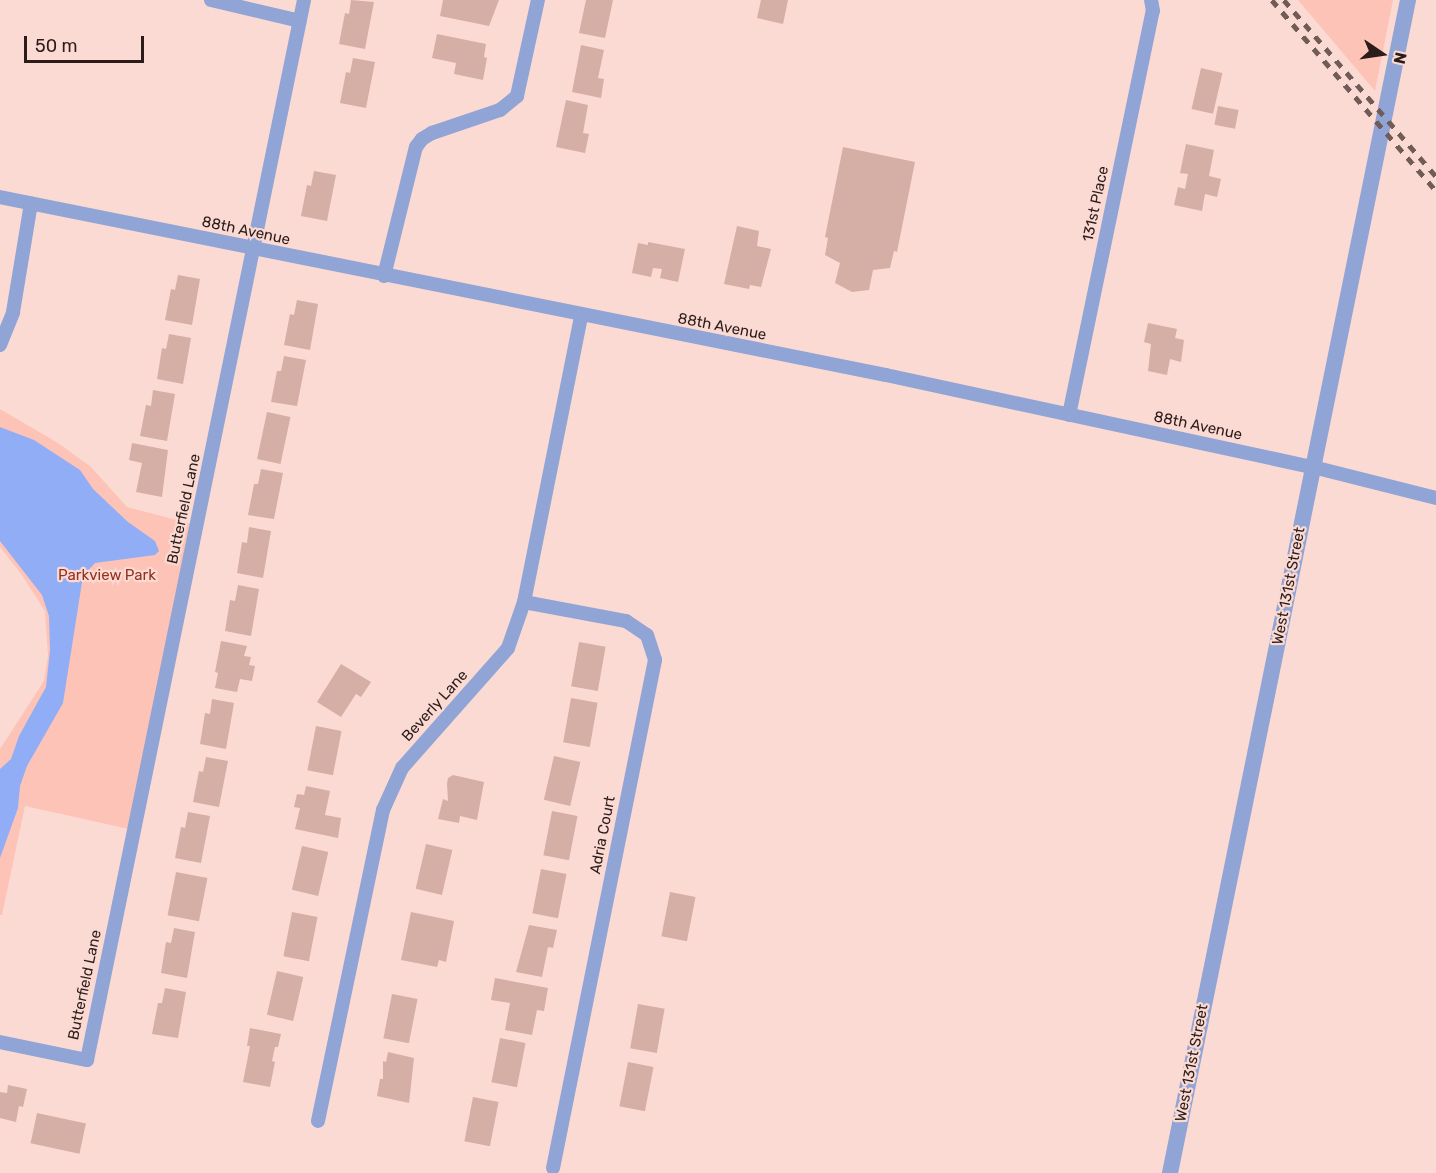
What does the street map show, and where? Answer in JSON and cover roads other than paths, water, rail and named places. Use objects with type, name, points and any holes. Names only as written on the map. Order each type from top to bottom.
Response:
[{"type":"street","points":[[211,0],[300,21]]},
{"type":"street","name":"Butterfield Lane","points":[[0,1042],[87,1060],[304,0]]},
{"type":"street","points":[[384,276],[416,147],[432,133],[500,110],[517,96],[538,0]]},
{"type":"street","name":"131st Place","points":[[1069,415],[1153,11],[1151,0]]},
{"type":"street","name":"West 131st Street","points":[[1170,1173],[1408,0]]},
{"type":"street","name":"88th Avenue","points":[[0,197],[581,316],[886,375],[1313,467],[1436,498]]},
{"type":"street","points":[[0,345],[13,312],[31,203]]},
{"type":"street","name":"Beverly Lane","points":[[318,1121],[388,795],[402,768],[508,648],[524,602],[581,316]]},
{"type":"street","name":"Adria Court","points":[[524,602],[626,621],[647,634],[655,660],[553,1168]]},
{"type":"water","points":[[0,427],[34,440],[80,470],[93,489],[128,522],[155,541],[159,551],[155,555],[95,563],[83,576],[63,703],[27,766],[20,786],[18,808],[0,858],[0,769],[11,759],[19,736],[46,687],[50,650],[49,616],[42,595],[0,541]]},
{"type":"railway","points":[[1272,0],[1436,191]]},
{"type":"railway","points":[[1284,0],[1436,176]]},
{"type":"park label","name":"Parkview Park","points":[[107,576]]}]
